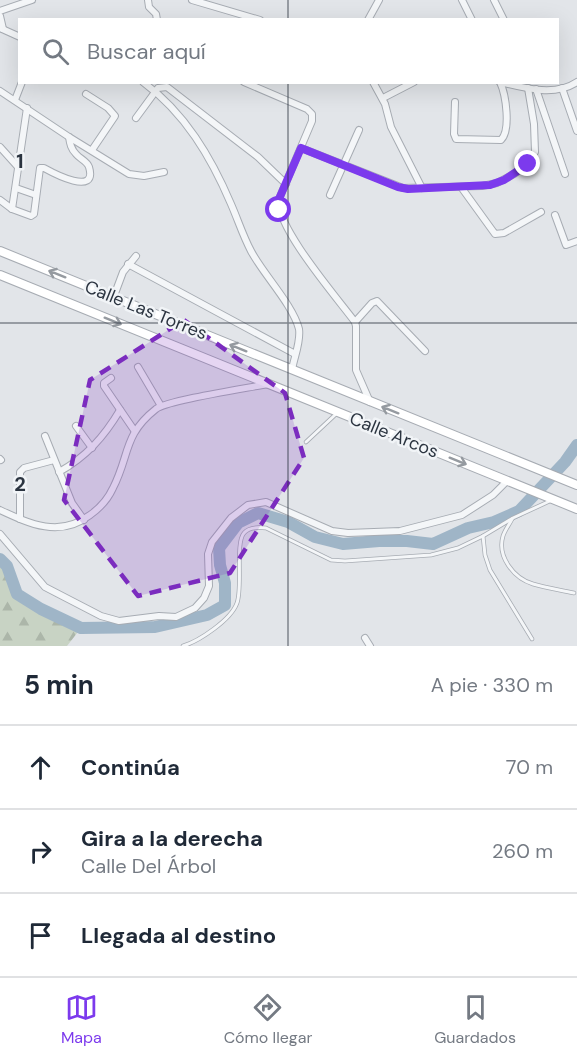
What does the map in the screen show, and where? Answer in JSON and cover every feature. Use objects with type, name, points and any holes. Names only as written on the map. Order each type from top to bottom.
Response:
[{"type":"main road","name":"Calle Las Torres","points":[[0,251],[292,370]]},
{"type":"main road","name":"Calle Las Torres","points":[[0,275],[268,384]]},
{"type":"main road","name":"Calle Arcos","points":[[292,370],[577,485]]},
{"type":"main road","name":"Calle Arcos","points":[[268,384],[577,509]]},
{"type":"street","points":[[0,11],[32,0]]},
{"type":"street","points":[[148,0],[148,7],[156,14],[157,18]]},
{"type":"street","points":[[192,0],[251,18]]},
{"type":"street","points":[[369,18],[379,0]]},
{"type":"street","points":[[462,0],[471,18]]},
{"type":"street","points":[[494,0],[503,18]]},
{"type":"street","points":[[0,16],[2,28],[18,36]]},
{"type":"street","points":[[505,84],[547,90],[562,88],[577,82]]},
{"type":"street","points":[[15,100],[21,84]]},
{"type":"street","points":[[146,84],[184,122],[216,169],[250,250],[296,321],[299,337],[292,370]]},
{"type":"street","points":[[249,84],[310,111],[312,121],[278,206],[298,246],[355,322],[356,370],[370,402]]},
{"type":"street","points":[[374,84],[383,98],[391,127],[422,188]]},
{"type":"street","points":[[383,98],[410,84]]},
{"type":"street","points":[[455,102],[454,134],[456,139],[501,140],[506,132],[506,119],[505,100],[500,84]]},
{"type":"street","points":[[543,84],[547,90]]},
{"type":"street","points":[[136,118],[155,91],[162,86],[168,88],[258,157],[286,184]]},
{"type":"street","points":[[562,88],[577,131]]},
{"type":"street","points":[[301,148],[398,187],[461,187],[497,183],[514,174],[531,160],[535,152],[532,89]]},
{"type":"street","points":[[532,89],[565,174]]},
{"type":"street","points":[[0,91],[69,137],[135,176],[164,172]]},
{"type":"street","points":[[86,94],[108,108],[115,116],[92,150]]},
{"type":"street","points":[[12,209],[27,108]]},
{"type":"street","points":[[330,195],[359,130]]},
{"type":"street","points":[[0,200],[12,209],[31,216],[34,214],[40,168],[69,181],[83,182],[90,176],[89,167],[71,148],[69,137]]},
{"type":"street","points":[[0,147],[18,167]]},
{"type":"street","points":[[461,187],[495,234],[504,233],[541,212]]},
{"type":"street","points":[[16,188],[36,195]]},
{"type":"street","points":[[555,215],[566,245],[577,241]]},
{"type":"street","points":[[114,296],[123,272],[136,256]]},
{"type":"street","points":[[128,264],[295,354]]},
{"type":"street","points":[[355,322],[376,301],[425,351]]},
{"type":"street","points":[[138,367],[161,406]]},
{"type":"street","points":[[111,378],[104,382],[104,386],[134,430]]},
{"type":"street","points":[[0,510],[39,527],[55,528],[74,525],[101,507],[113,488],[134,430],[161,406],[268,384]]},
{"type":"street","points":[[59,472],[79,460],[92,448],[120,410]]},
{"type":"street","points":[[76,426],[92,448]]},
{"type":"street","points":[[45,436],[72,503],[84,520]]},
{"type":"street","points":[[20,519],[22,470],[54,460]]},
{"type":"street","points":[[0,534],[45,587],[100,615],[119,621],[176,616],[195,608],[204,598],[209,586],[208,554],[212,542],[231,518],[248,504],[266,502],[323,529],[348,533],[400,531],[462,515],[479,505],[507,481]]},
{"type":"street","points":[[365,638],[370,646]]},
{"type":"lane","points":[[306,442],[337,413]]},
{"type":"lane","points":[[183,646],[197,641],[225,619],[237,605],[240,589],[241,541],[244,533],[254,527],[266,528],[331,560],[431,555],[458,548],[550,498]]},
{"type":"lane","points":[[513,518],[503,537],[502,550],[505,561],[513,572],[531,584],[574,593]]},
{"type":"lane","points":[[483,536],[489,570],[532,639]]},
{"type":"highlighted area","points":[[184,320],[285,393],[304,458],[230,573],[138,596],[64,500],[90,380]]},
{"type":"green space","points":[[0,559],[20,597],[81,628],[67,646],[0,646]]},
{"type":"waterway","points":[[0,559],[7,566],[17,594],[41,609],[81,628],[155,627],[207,615],[225,605],[225,583],[220,565],[219,548],[238,523],[258,513],[288,522],[315,537],[343,544],[379,541],[433,544],[468,528],[494,522],[519,511],[565,462],[577,445]]},
{"type":"route","points":[[279,210],[279,199],[301,148],[408,189],[490,185],[504,180],[528,164]]}]
